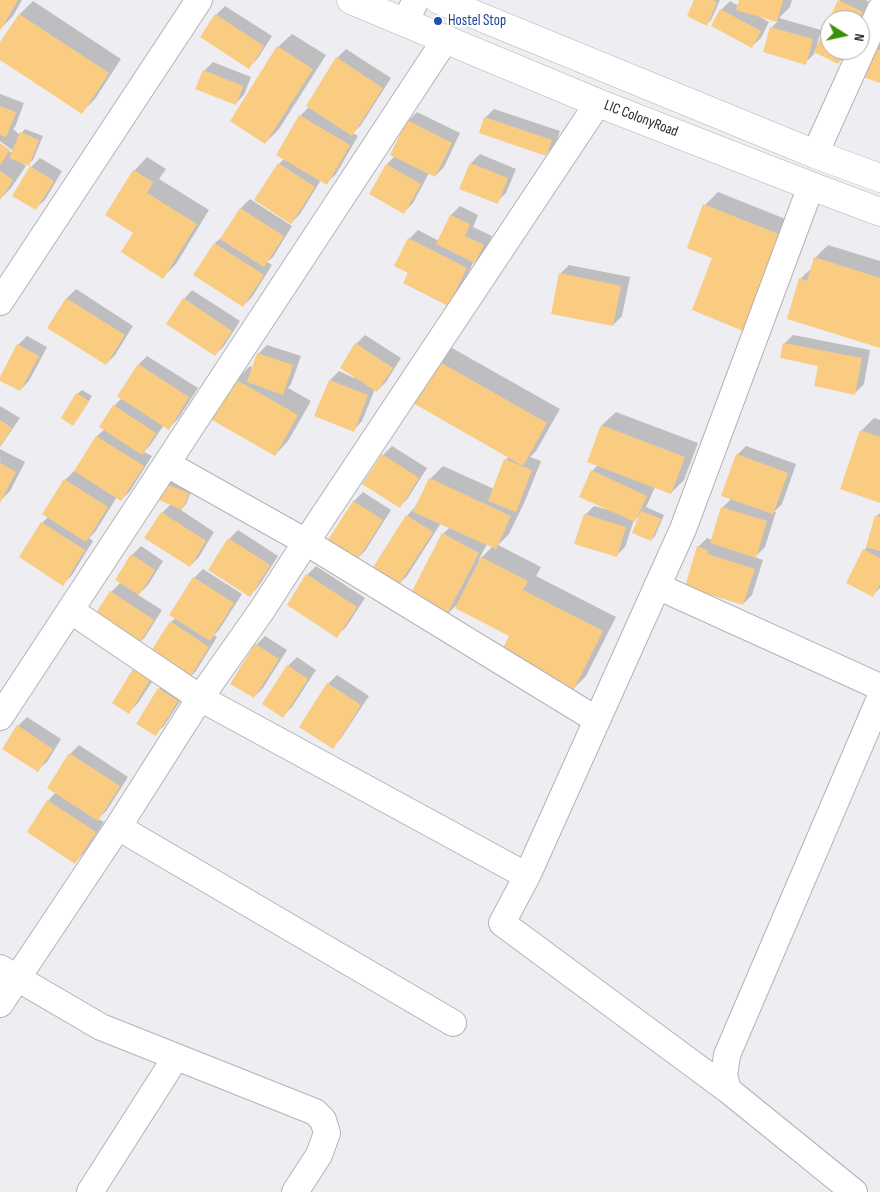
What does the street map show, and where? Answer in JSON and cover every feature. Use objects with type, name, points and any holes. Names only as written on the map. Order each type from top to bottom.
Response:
[{"type":"main road","name":"LIC ColonyRoad","points":[[351,0],[410,11],[445,40],[598,103],[880,212]]},
{"type":"main road","points":[[439,0],[814,154],[880,178]]},
{"type":"street","points":[[0,302],[199,0]]},
{"type":"street","points":[[814,154],[880,10]]},
{"type":"street","points":[[0,717],[445,40]]},
{"type":"street","points":[[0,1004],[9,973],[118,827],[200,698],[262,610],[598,103]]},
{"type":"street","points":[[812,186],[683,529],[527,876],[502,923],[728,1090],[854,1192]]},
{"type":"street","points":[[167,464],[306,542],[597,720]]},
{"type":"street","points":[[657,586],[880,687]]},
{"type":"street","points":[[70,610],[200,698],[527,876]]},
{"type":"street","points":[[728,1090],[724,1075],[726,1055],[880,698]]},
{"type":"street","points":[[118,827],[453,1023]]},
{"type":"street","points":[[9,973],[101,1027],[315,1112],[323,1120],[327,1133],[320,1155],[295,1192]]},
{"type":"street","points":[[90,1192],[176,1057]]},
{"type":"building","points":[[0,0],[18,0],[0,31]]},
{"type":"building","points":[[694,0],[712,0],[717,2],[707,26],[687,16]]},
{"type":"building","points":[[739,0],[783,0],[777,22],[736,10]]},
{"type":"building","points":[[838,0],[859,10],[833,10]]},
{"type":"building","points":[[720,9],[761,31],[752,48],[711,26]]},
{"type":"building","points":[[19,14],[109,73],[82,114],[0,60],[0,42]]},
{"type":"building","points":[[215,14],[264,46],[249,69],[200,37]]},
{"type":"building","points":[[770,27],[813,39],[806,65],[763,52]]},
{"type":"building","points":[[820,39],[820,55],[814,52]]},
{"type":"building","points":[[277,46],[313,69],[265,144],[230,121]]},
{"type":"building","points":[[870,47],[880,50],[880,83],[857,75],[862,60],[870,60]]},
{"type":"building","points":[[336,57],[383,88],[352,136],[306,106]]},
{"type":"building","points":[[830,60],[840,60],[838,64]]},
{"type":"building","points":[[203,70],[243,86],[236,105],[195,89]]},
{"type":"building","points":[[0,106],[16,112],[6,137],[0,135]]},
{"type":"building","points":[[299,115],[350,145],[327,185],[276,155]]},
{"type":"building","points":[[484,117],[552,140],[546,156],[479,133]]},
{"type":"building","points":[[407,120],[452,143],[435,177],[390,155]]},
{"type":"building","points":[[20,132],[39,140],[29,166],[9,158]]},
{"type":"building","points":[[0,143],[10,150],[0,165]]},
{"type":"building","points":[[278,163],[315,187],[291,224],[254,200]]},
{"type":"building","points":[[470,163],[508,178],[498,204],[459,189]]},
{"type":"building","points":[[386,164],[421,184],[404,214],[369,194]]},
{"type":"building","points":[[30,166],[54,181],[36,210],[12,196]]},
{"type":"building","points":[[133,170],[153,182],[147,193],[197,224],[163,279],[121,252],[133,233],[105,215]]},
{"type":"building","points":[[0,171],[13,180],[0,200]]},
{"type":"building","points":[[703,204],[781,235],[743,331],[692,310],[712,258],[687,248]]},
{"type":"building","points":[[240,208],[284,236],[264,267],[220,239]]},
{"type":"building","points":[[450,215],[470,224],[465,236],[484,245],[475,263],[436,244]]},
{"type":"building","points":[[408,238],[467,268],[448,306],[403,283],[408,273],[394,266]]},
{"type":"building","points":[[214,243],[264,275],[243,307],[193,275]]},
{"type":"building","points":[[814,257],[880,278],[880,348],[787,319],[799,278],[807,281]]},
{"type":"building","points":[[559,273],[621,286],[613,326],[551,314]]},
{"type":"building","points":[[66,298],[125,335],[106,365],[47,328]]},
{"type":"building","points":[[183,298],[232,331],[215,356],[166,324]]},
{"type":"building","points":[[355,343],[393,368],[377,392],[340,368]]},
{"type":"building","points":[[783,343],[862,358],[855,395],[814,386],[818,366],[780,358]]},
{"type":"building","points":[[17,344],[39,356],[20,391],[0,381],[0,377]]},
{"type":"building","points":[[257,353],[293,365],[283,395],[247,382]]},
{"type":"building","points":[[438,361],[547,423],[523,466],[413,403]]},
{"type":"building","points":[[138,364],[189,397],[169,430],[117,396]]},
{"type":"building","points":[[235,379],[298,415],[275,456],[212,420]]},
{"type":"building","points":[[329,380],[368,395],[354,432],[314,416]]},
{"type":"building","points":[[76,393],[89,401],[73,426],[61,418]]},
{"type":"building","points":[[113,405],[156,433],[142,455],[99,427]]},
{"type":"building","points":[[0,420],[12,428],[0,446]]},
{"type":"building","points":[[601,425],[685,457],[671,494],[587,462]]},
{"type":"building","points":[[860,430],[880,437],[880,503],[840,489]]},
{"type":"building","points":[[96,436],[144,466],[121,501],[74,471]]},
{"type":"building","points":[[382,454],[419,478],[400,508],[362,484]]},
{"type":"building","points":[[736,454],[788,473],[773,514],[721,496]]},
{"type":"building","points":[[504,459],[532,470],[516,512],[488,501]]},
{"type":"building","points":[[0,463],[16,472],[0,503]]},
{"type":"building","points":[[591,470],[647,496],[635,522],[579,497]]},
{"type":"building","points":[[429,478],[511,516],[496,549],[413,512]]},
{"type":"building","points":[[64,479],[108,507],[86,542],[42,514]]},
{"type":"building","points":[[165,484],[189,493],[182,510],[159,500]]},
{"type":"building","points":[[353,501],[383,520],[356,562],[326,543]]},
{"type":"building","points":[[721,507],[767,521],[756,558],[710,543]]},
{"type":"building","points":[[641,511],[661,519],[651,541],[632,533]]},
{"type":"building","points":[[161,512],[206,541],[190,567],[144,538]]},
{"type":"building","points":[[584,514],[626,527],[617,557],[574,544]]},
{"type":"building","points":[[406,515],[433,532],[398,586],[372,569]]},
{"type":"building","points":[[875,515],[880,517],[880,551],[866,547]]},
{"type":"building","points":[[41,522],[85,550],[63,586],[19,557]]},
{"type":"building","points":[[442,533],[479,553],[445,618],[408,599]]},
{"type":"building","points":[[228,538],[270,565],[250,597],[208,570]]},
{"type":"building","points":[[697,546],[708,550],[707,554],[755,569],[743,605],[685,587]]},
{"type":"building","points":[[863,549],[880,558],[880,584],[873,597],[846,583]]},
{"type":"building","points":[[131,554],[155,570],[139,595],[115,580]]},
{"type":"building","points":[[481,557],[528,581],[523,590],[603,631],[573,691],[500,654],[509,636],[455,608]]},
{"type":"building","points":[[306,574],[357,607],[337,638],[287,605]]},
{"type":"building","points":[[193,577],[234,603],[210,641],[169,615]]},
{"type":"building","points":[[110,591],[154,620],[136,648],[92,619]]},
{"type":"building","points":[[170,621],[209,647],[187,682],[148,656]]},
{"type":"building","points":[[255,644],[279,659],[254,698],[230,684]]},
{"type":"building","points":[[287,665],[308,679],[283,718],[262,704]]},
{"type":"building","points":[[133,669],[150,680],[129,714],[112,703]]},
{"type":"building","points":[[327,683],[361,705],[333,749],[299,727]]},
{"type":"building","points":[[158,688],[178,701],[156,736],[136,724]]},
{"type":"building","points":[[17,725],[53,749],[38,772],[2,749]]},
{"type":"building","points":[[69,753],[120,786],[98,821],[47,788]]},
{"type":"building","points":[[47,800],[96,832],[75,864],[27,832]]},
{"type":"place","name":"Hostel Stop","points":[[438,21]]}]
